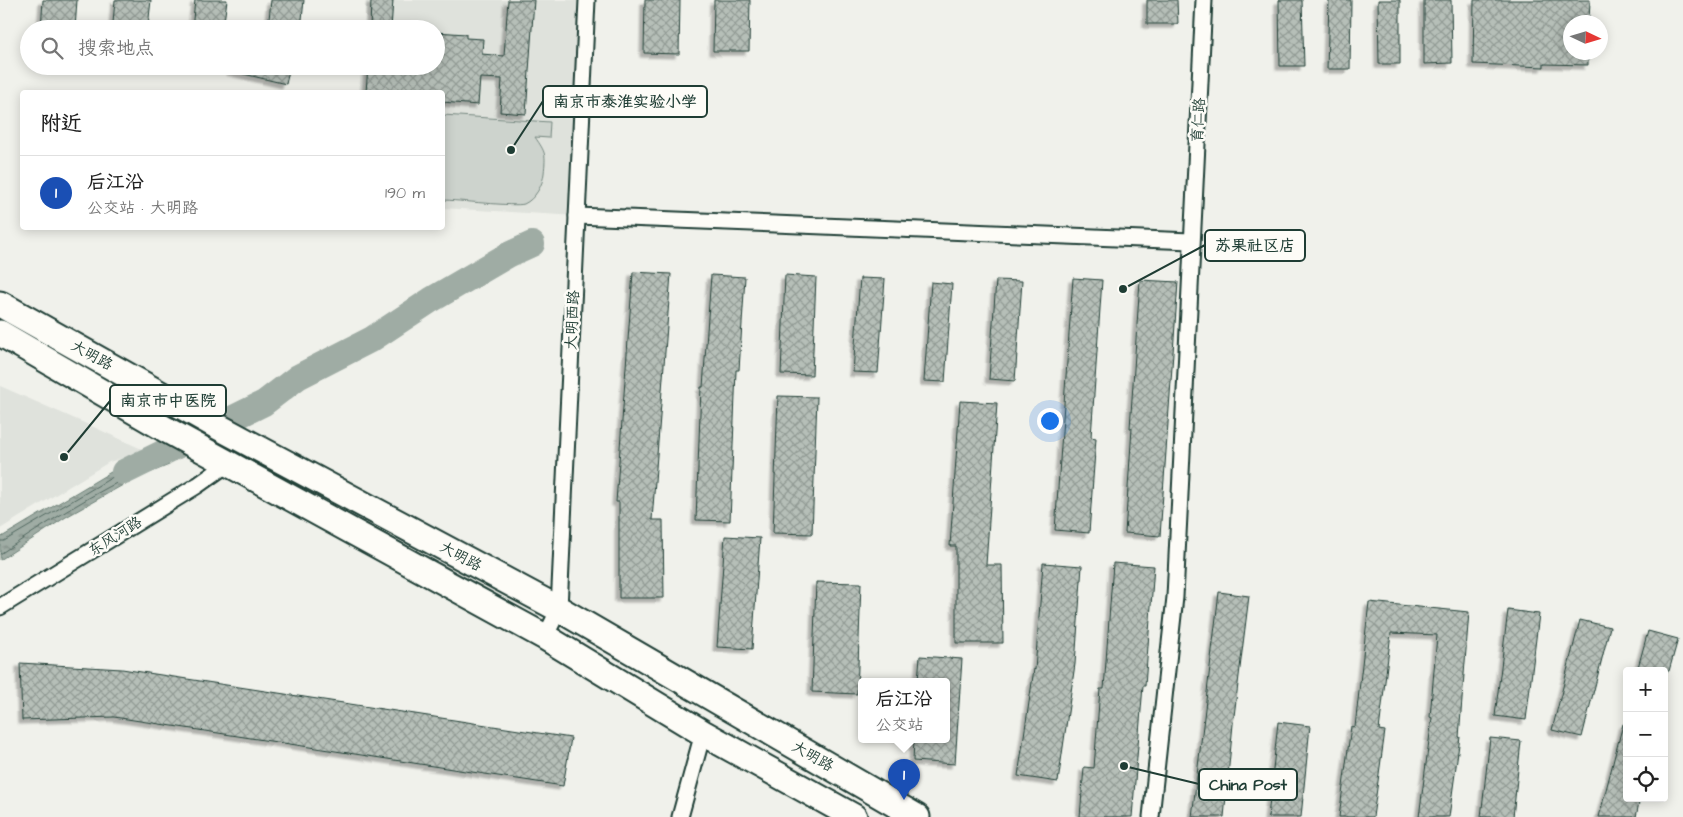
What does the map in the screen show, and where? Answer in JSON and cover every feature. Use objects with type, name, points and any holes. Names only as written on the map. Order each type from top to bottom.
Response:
[{"type":"main road","name":"大明路","points":[[0,304],[236,436],[559,609],[917,817]]},
{"type":"main road","points":[[0,332],[165,429],[545,637],[703,733],[854,817]]},
{"type":"street","name":"大明西路","points":[[545,637],[559,609],[587,0]]},
{"type":"street","name":"育仁路","points":[[1151,817],[1175,597],[1204,0]]},
{"type":"street","points":[[577,216],[1191,241]]},
{"type":"street","name":"东风河路","points":[[0,607],[198,485],[220,458]]},
{"type":"street","points":[[680,817],[703,733]]},
{"type":"shaded area","points":[[366,0],[587,0],[577,216],[445,208],[445,90],[359,90],[360,75],[445,75],[445,20],[365,20]]},
{"type":"shaded area","points":[[445,115],[550,122],[549,138],[535,137],[543,150],[545,162],[542,182],[538,191],[524,204],[445,200]]},
{"type":"shaded area","points":[[0,386],[146,451],[109,462],[0,529]]},
{"type":"water","points":[[151,457],[166,459],[169,465],[130,481],[66,517],[0,560],[0,538],[126,463]]},
{"type":"building","points":[[43,0],[77,0],[76,20],[42,20]]},
{"type":"building","points":[[115,0],[151,0],[149,20],[113,20]]},
{"type":"building","points":[[195,0],[227,0],[224,20],[193,20]]},
{"type":"building","points":[[271,0],[304,0],[302,20],[269,20]]},
{"type":"building","points":[[371,0],[393,0],[392,20],[370,20]]},
{"type":"building","points":[[508,0],[534,0],[526,114],[500,112],[502,79],[480,78],[478,105],[445,102],[445,90],[366,90],[367,75],[445,75],[445,33],[466,34],[466,38],[483,39],[482,54],[504,56]]},
{"type":"building","points":[[645,0],[680,0],[679,54],[644,53]]},
{"type":"building","points":[[714,0],[750,0],[749,51],[713,51]]},
{"type":"building","points":[[1147,0],[1177,0],[1178,24],[1147,24]]},
{"type":"building","points":[[1279,0],[1302,0],[1304,66],[1280,66]]},
{"type":"building","points":[[1329,0],[1351,0],[1350,69],[1327,69]]},
{"type":"building","points":[[1378,0],[1400,0],[1400,64],[1379,64]]},
{"type":"building","points":[[1424,0],[1451,0],[1452,63],[1424,64]]},
{"type":"building","points":[[1474,0],[1590,0],[1589,15],[1563,15],[1563,60],[1588,60],[1588,65],[1544,64],[1544,67],[1473,64]]},
{"type":"building","points":[[248,75],[288,75],[286,84]]},
{"type":"building","points":[[633,272],[671,274],[652,520],[663,520],[664,598],[619,598],[619,502],[616,502]]},
{"type":"building","points":[[711,275],[745,277],[739,370],[736,370],[730,521],[696,520],[701,387],[703,387]]},
{"type":"building","points":[[785,275],[816,277],[812,375],[781,374]]},
{"type":"building","points":[[860,278],[885,279],[878,373],[853,372]]},
{"type":"building","points":[[1073,278],[1102,280],[1091,437],[1096,438],[1089,533],[1055,530]]},
{"type":"building","points":[[996,280],[1022,281],[1015,381],[989,379]]},
{"type":"building","points":[[1140,280],[1178,282],[1160,536],[1125,533]]},
{"type":"building","points":[[931,282],[952,284],[945,382],[924,381]]},
{"type":"building","points":[[778,396],[817,397],[812,534],[773,533]]},
{"type":"building","points":[[960,401],[997,403],[986,565],[1002,565],[1003,643],[956,643],[956,546],[950,546]]},
{"type":"building","points":[[725,536],[760,538],[752,649],[717,647]]},
{"type":"building","points":[[1043,563],[1082,566],[1075,664],[1058,782],[1018,776],[1035,670]]},
{"type":"building","points":[[1113,563],[1154,566],[1145,686],[1143,686],[1132,817],[1080,817],[1084,767],[1094,768],[1100,689],[1104,689]]},
{"type":"building","points":[[816,582],[861,583],[857,694],[812,692]]},
{"type":"building","points":[[1219,592],[1249,596],[1233,724],[1224,817],[1192,817]]},
{"type":"building","points":[[1369,602],[1469,612],[1460,737],[1449,817],[1419,817],[1432,718],[1430,717],[1437,635],[1391,633],[1379,730],[1385,731],[1373,817],[1339,817],[1351,726],[1355,727]]},
{"type":"building","points":[[1508,610],[1539,614],[1526,720],[1495,716]]},
{"type":"building","points":[[1580,620],[1610,627],[1582,737],[1552,730]]},
{"type":"building","points":[[1648,631],[1678,639],[1669,671],[1668,667],[1638,667]]},
{"type":"building","points":[[920,656],[962,659],[955,764],[913,761],[914,743],[950,743],[950,678],[918,678]]},
{"type":"building","points":[[20,663],[122,669],[571,738],[563,786],[114,717],[22,720]]},
{"type":"building","points":[[1278,722],[1310,726],[1301,817],[1268,817]]},
{"type":"building","points":[[1623,724],[1623,802],[1639,802],[1636,817],[1599,817]]},
{"type":"building","points":[[1490,738],[1521,741],[1513,817],[1481,817]]},
{"type":"waterway","points":[[124,472],[264,403],[298,377],[372,339],[431,300],[508,255],[532,244]]},
{"type":"place","name":"南京市泰淮实验小学","points":[[511,150]]},
{"type":"place","name":"苏果社区店","points":[[1123,289]]},
{"type":"place","name":"南京市中医院","points":[[64,457]]},
{"type":"place","name":"China Post","points":[[1124,766]]},
{"type":"place","name":"后江沿","points":[[904,800]]}]
